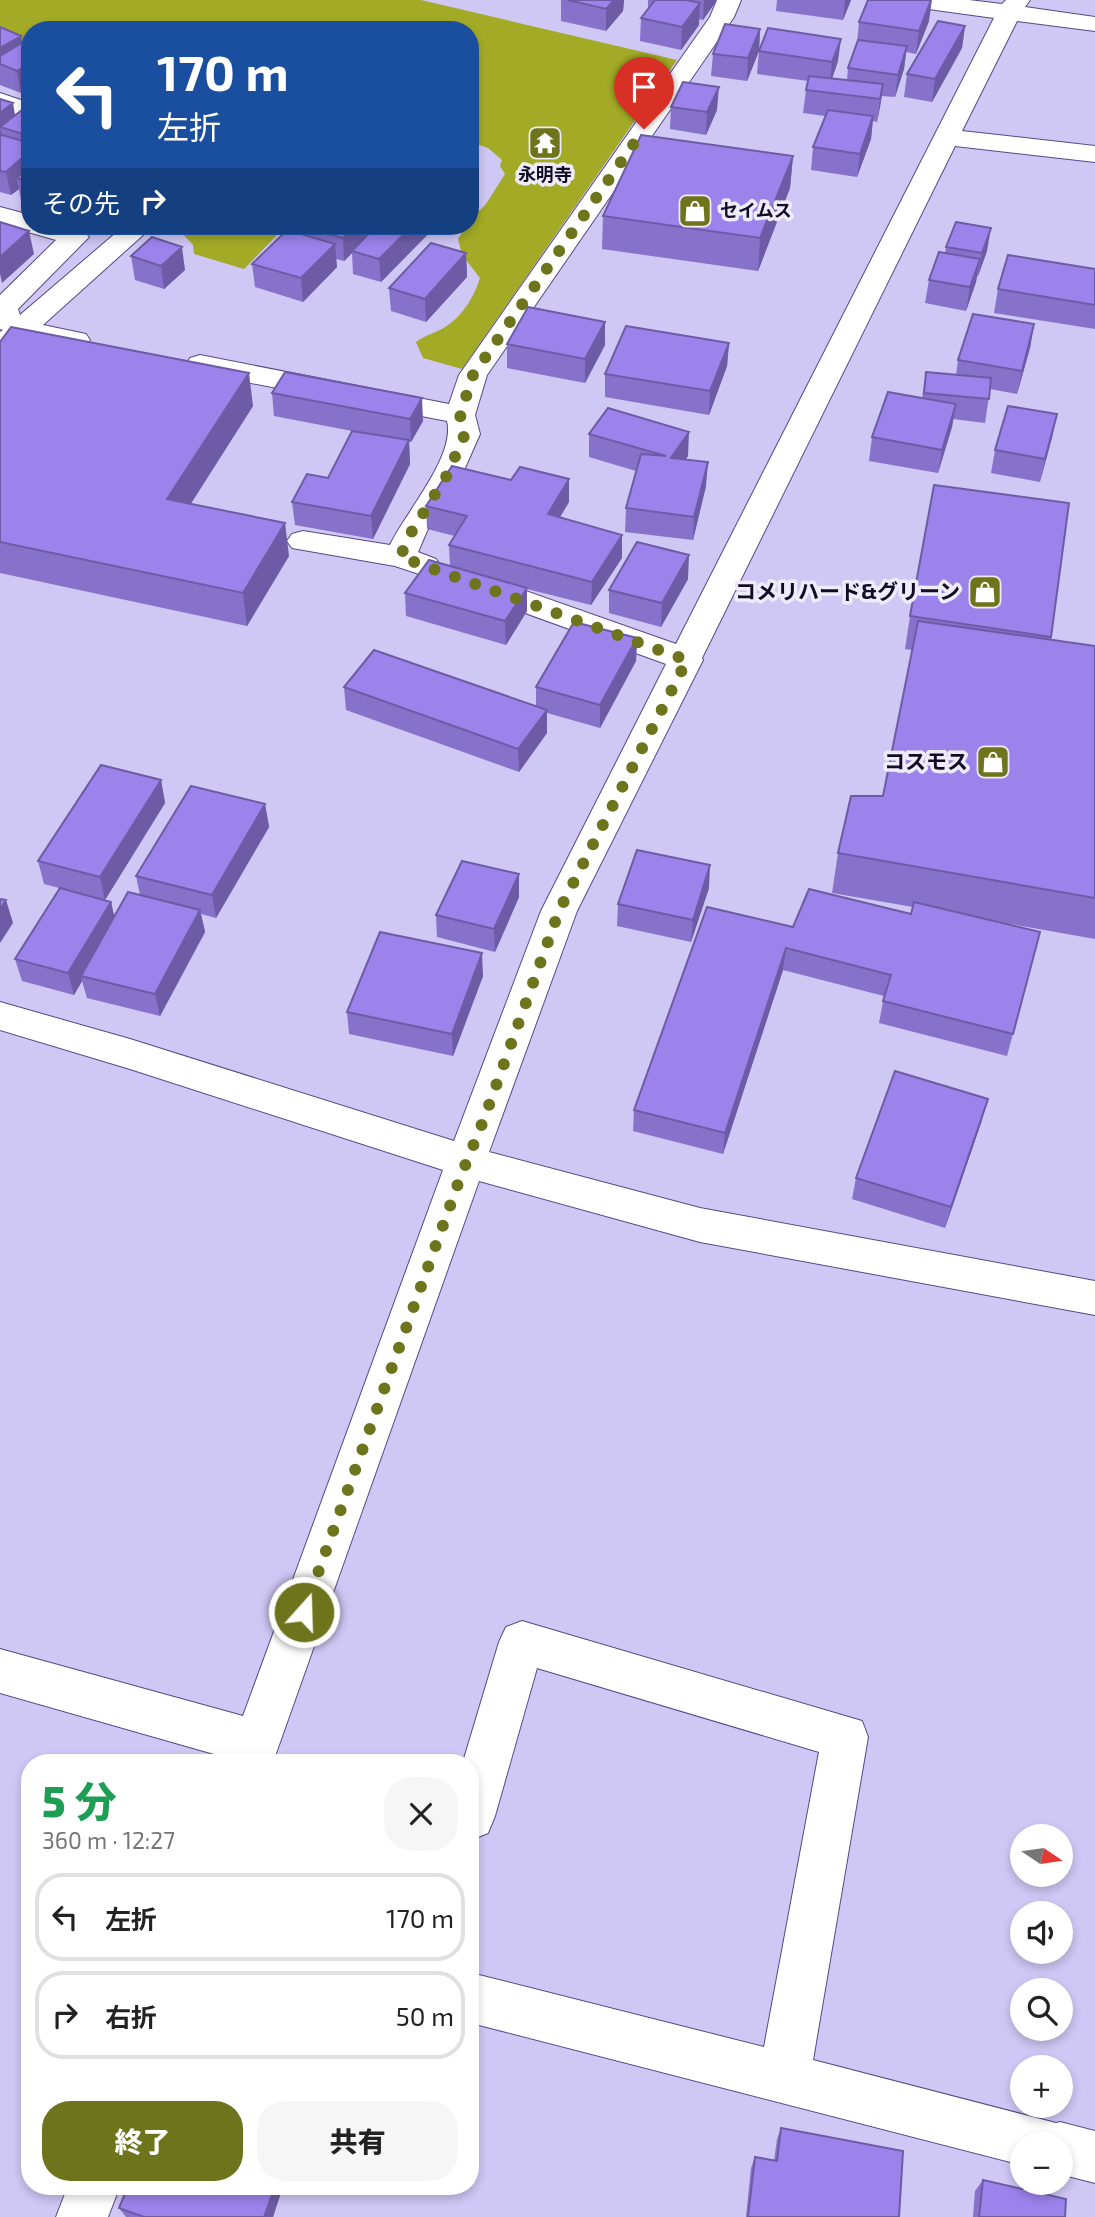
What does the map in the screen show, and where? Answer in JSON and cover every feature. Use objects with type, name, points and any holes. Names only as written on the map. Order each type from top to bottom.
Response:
[{"type":"street","points":[[400,557],[412,531],[446,477],[465,434],[460,415],[473,375],[722,17],[729,0]]},
{"type":"street","points":[[914,0],[1014,6],[1095,24]]},
{"type":"street","points":[[0,1671],[254,1753],[466,1161],[484,1119],[559,911],[1014,6]]},
{"type":"street","points":[[0,101],[21,109]]},
{"type":"street","points":[[946,137],[1095,154]]},
{"type":"street","points":[[0,215],[21,221]]},
{"type":"street","points":[[11,338],[4,307],[75,237],[68,235]]},
{"type":"street","points":[[11,338],[130,235]]},
{"type":"street","points":[[11,338],[104,345]]},
{"type":"street","points":[[173,359],[460,415]]},
{"type":"street","points":[[303,541],[400,557],[687,660]]},
{"type":"street","points":[[0,1016],[130,1054],[539,1183],[700,1225],[1095,1298]]},
{"type":"street","points":[[479,1789],[522,1642],[845,1737],[785,2078]]},
{"type":"street","points":[[479,2000],[1010,2136]]},
{"type":"street","points":[[1073,2151],[1095,2157]]},
{"type":"street","points":[[82,2217],[91,2195]]},
{"type":"shaded area","points":[[0,0],[421,0],[677,60],[462,369],[423,358],[416,342],[451,323],[471,299],[480,278],[462,255],[458,239],[460,235],[479,235],[479,211],[505,174],[500,166],[502,160],[488,148],[479,145],[479,21],[21,21],[21,44],[0,36]]},
{"type":"shaded area","points":[[184,235],[277,235],[244,269],[194,254],[193,245]]},
{"type":"building","points":[[568,0],[614,0],[606,9]]},
{"type":"building","points":[[655,0],[687,0],[700,3],[682,27],[641,18]]},
{"type":"building","points":[[868,0],[931,0],[919,31],[859,22]]},
{"type":"building","points":[[938,21],[965,26],[935,79],[907,74]]},
{"type":"building","points":[[725,24],[760,29],[748,58],[713,54]]},
{"type":"building","points":[[0,27],[21,36],[0,48]]},
{"type":"building","points":[[768,28],[841,39],[832,62],[759,51]]},
{"type":"building","points":[[858,40],[907,46],[898,75],[848,68]]},
{"type":"building","points":[[21,44],[21,69],[17,71],[0,64],[0,56]]},
{"type":"building","points":[[809,76],[883,84],[880,99],[806,90]]},
{"type":"building","points":[[683,82],[719,87],[707,112],[671,107]]},
{"type":"building","points":[[0,99],[13,103],[0,113]]},
{"type":"building","points":[[828,110],[873,116],[860,154],[813,147]]},
{"type":"building","points":[[21,111],[21,133],[0,127]]},
{"type":"building","points":[[641,135],[793,156],[760,238],[603,216]]},
{"type":"building","points":[[0,136],[21,140],[21,159],[6,172],[0,171]]},
{"type":"building","points":[[0,222],[21,229],[21,235],[25,235],[0,257]]},
{"type":"building","points":[[956,222],[991,228],[982,253],[946,247]]},
{"type":"building","points":[[282,235],[304,235],[335,244],[301,278],[252,264]]},
{"type":"building","points":[[367,235],[403,235],[379,259],[352,251]]},
{"type":"building","points":[[152,237],[182,247],[161,266],[131,256]]},
{"type":"building","points":[[431,243],[466,253],[425,299],[389,288]]},
{"type":"building","points":[[939,252],[980,259],[970,287],[929,280]]},
{"type":"building","points":[[1008,255],[1095,269],[1095,305],[998,289]]},
{"type":"building","points":[[528,307],[605,322],[585,359],[507,344]]},
{"type":"building","points":[[973,314],[1034,324],[1022,371],[958,360]]},
{"type":"building","points":[[626,326],[729,343],[710,391],[605,374]]},
{"type":"building","points":[[11,327],[249,373],[167,499],[285,523],[243,593],[0,542],[0,342]]},
{"type":"building","points":[[285,372],[422,398],[410,419],[272,393]]},
{"type":"building","points":[[926,372],[991,378],[989,399],[924,393]]},
{"type":"building","points":[[888,392],[956,404],[942,450],[872,437]]},
{"type":"building","points":[[1008,406],[1057,414],[1045,459],[995,450]]},
{"type":"building","points":[[608,408],[689,432],[671,458],[708,462],[694,517],[626,508],[641,454],[666,456],[589,434]]},
{"type":"building","points":[[352,431],[409,440],[371,516],[292,502],[307,474],[328,478]]},
{"type":"building","points":[[452,466],[511,480],[520,467],[569,479],[548,514],[622,535],[592,582],[449,545],[467,516],[426,506]]},
{"type":"building","name":"コメリハード&グリーン","points":[[934,485],[1069,503],[1051,637],[910,616]]},
{"type":"building","points":[[637,542],[689,555],[662,603],[609,590]]},
{"type":"building","points":[[429,560],[527,588],[505,621],[405,593]]},
{"type":"building","name":"コスモス","points":[[918,621],[1095,646],[1095,898],[838,853],[851,796],[883,796]]},
{"type":"building","points":[[574,622],[637,638],[600,705],[536,687]]},
{"type":"building","points":[[374,650],[547,710],[518,749],[344,687]]},
{"type":"building","points":[[101,765],[161,780],[100,877],[38,861]]},
{"type":"building","points":[[191,786],[265,804],[212,895],[136,876]]},
{"type":"building","points":[[637,850],[710,865],[693,920],[618,904]]},
{"type":"building","points":[[462,861],[519,874],[494,929],[436,915]]},
{"type":"building","points":[[60,888],[111,902],[68,973],[15,959]]},
{"type":"building","points":[[809,889],[911,914],[914,902],[1040,932],[1013,1034],[883,1001],[891,975],[786,948],[725,1133],[634,1110],[707,907],[793,927]]},
{"type":"building","points":[[128,892],[200,910],[155,994],[81,976]]},
{"type":"building","points":[[0,899],[6,900],[0,910]]},
{"type":"building","points":[[380,932],[482,953],[452,1034],[347,1012]]},
{"type":"building","points":[[895,1071],[988,1099],[951,1207],[856,1178]]},
{"type":"building","points":[[781,2128],[903,2151],[899,2217],[748,2217],[755,2157],[777,2161]]},
{"type":"building","points":[[983,2180],[1010,2186],[1010,2195],[1049,2195],[1066,2199],[1065,2217],[979,2217]]},
{"type":"building","points":[[124,2195],[272,2195],[264,2217],[144,2217],[119,2208]]},
{"type":"place","name":"永明寺","points":[[545,143]]},
{"type":"place","name":"セイムス","points":[[695,211]]},
{"type":"place","name":"コメリハード&グリーン","points":[[985,592]]},
{"type":"place","name":"コスモス","points":[[993,762]]},
{"type":"route","points":[[304,1612],[559,911],[687,660],[555,615],[400,557],[412,531],[446,477],[465,434],[460,415],[473,375],[644,129]]}]
